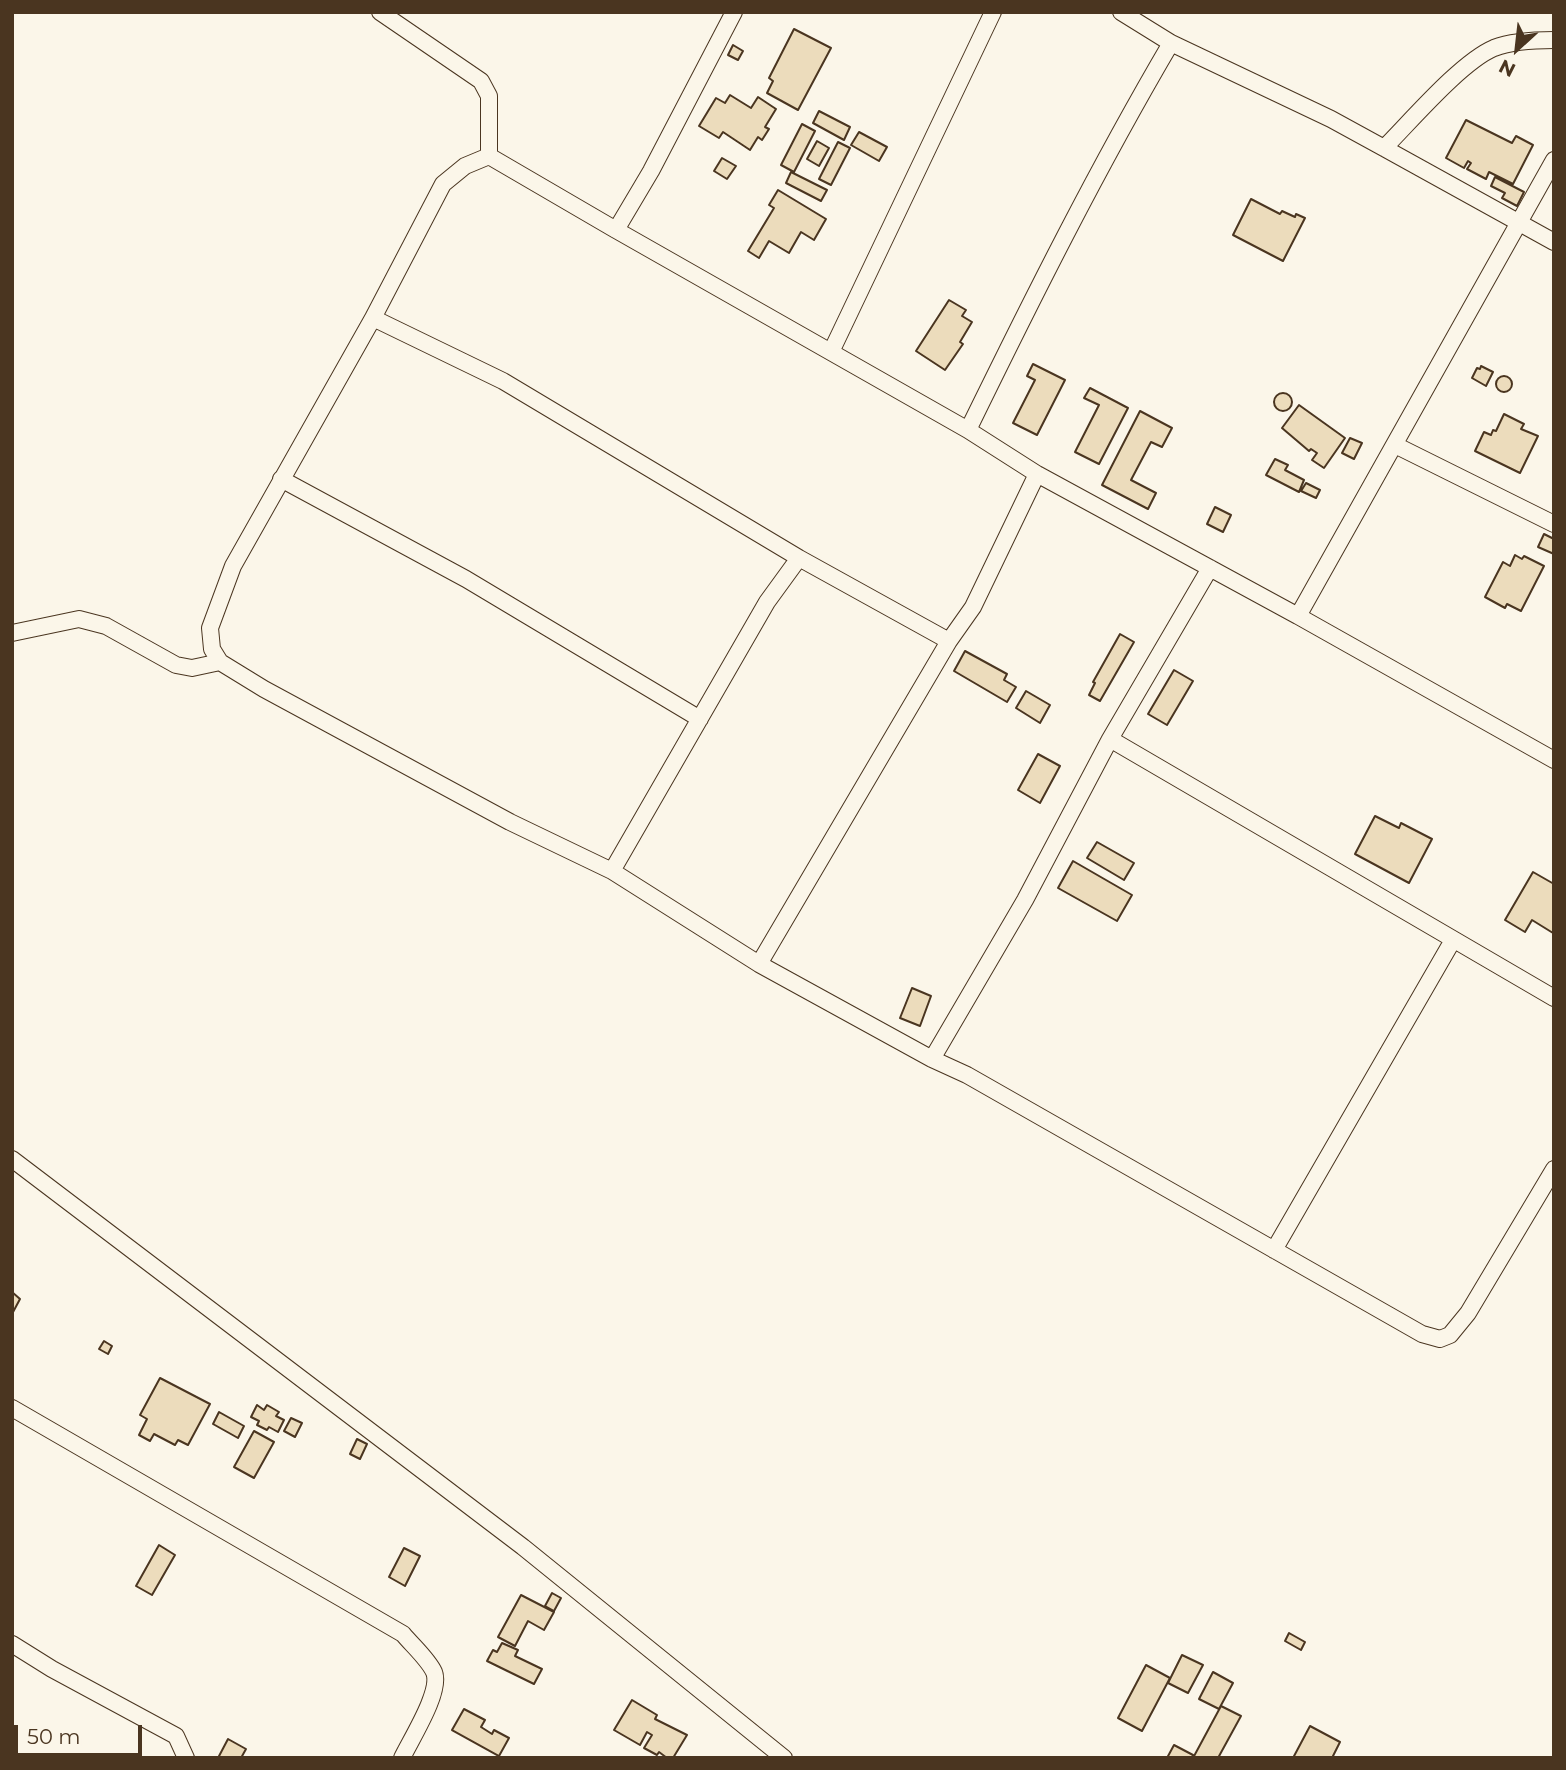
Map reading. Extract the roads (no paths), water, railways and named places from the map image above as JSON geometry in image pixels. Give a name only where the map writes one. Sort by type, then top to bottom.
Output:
[{"type":"street","points":[[380,12],[481,81],[489,96],[489,156]]},
{"type":"street","points":[[616,230],[651,171],[734,12]]},
{"type":"street","points":[[831,352],[993,12]]},
{"type":"street","points":[[1121,12],[1171,43],[1331,119],[1554,242]]},
{"type":"street","points":[[1384,148],[1468,64],[1494,48],[1535,40],[1554,40]]},
{"type":"street","points":[[968,430],[1056,251],[1171,43]]},
{"type":"street","points":[[489,156],[968,430],[1037,474],[1554,760]]},
{"type":"street","points":[[489,156],[465,166],[443,184],[373,318],[233,566],[210,628],[212,649],[220,662],[264,689],[510,822],[612,871],[759,964],[932,1059],[967,1075],[1422,1334],[1440,1339],[1450,1335],[1468,1313],[1554,1169]]},
{"type":"street","points":[[1298,616],[1554,160]]},
{"type":"street","points":[[373,318],[503,381],[800,558],[949,640]]},
{"type":"street","points":[[1395,445],[1554,524]]},
{"type":"street","points":[[759,964],[949,640],[973,607],[1037,474]]},
{"type":"street","points":[[281,479],[466,579],[699,719]]},
{"type":"street","points":[[612,871],[767,602],[800,558]]},
{"type":"street","points":[[932,1059],[1025,900],[1110,739],[1210,568]]},
{"type":"street","points":[[12,633],[79,619],[106,626],[176,665],[192,668],[220,662]]},
{"type":"street","points":[[1110,739],[1554,998]]},
{"type":"street","points":[[1273,1250],[1454,940]]},
{"type":"street","points":[[12,1159],[523,1547],[784,1758]]},
{"type":"street","points":[[12,1408],[403,1634],[434,1671],[436,1683],[429,1704],[402,1758]]},
{"type":"street","points":[[12,1644],[52,1669],[176,1735],[186,1758]]}]
